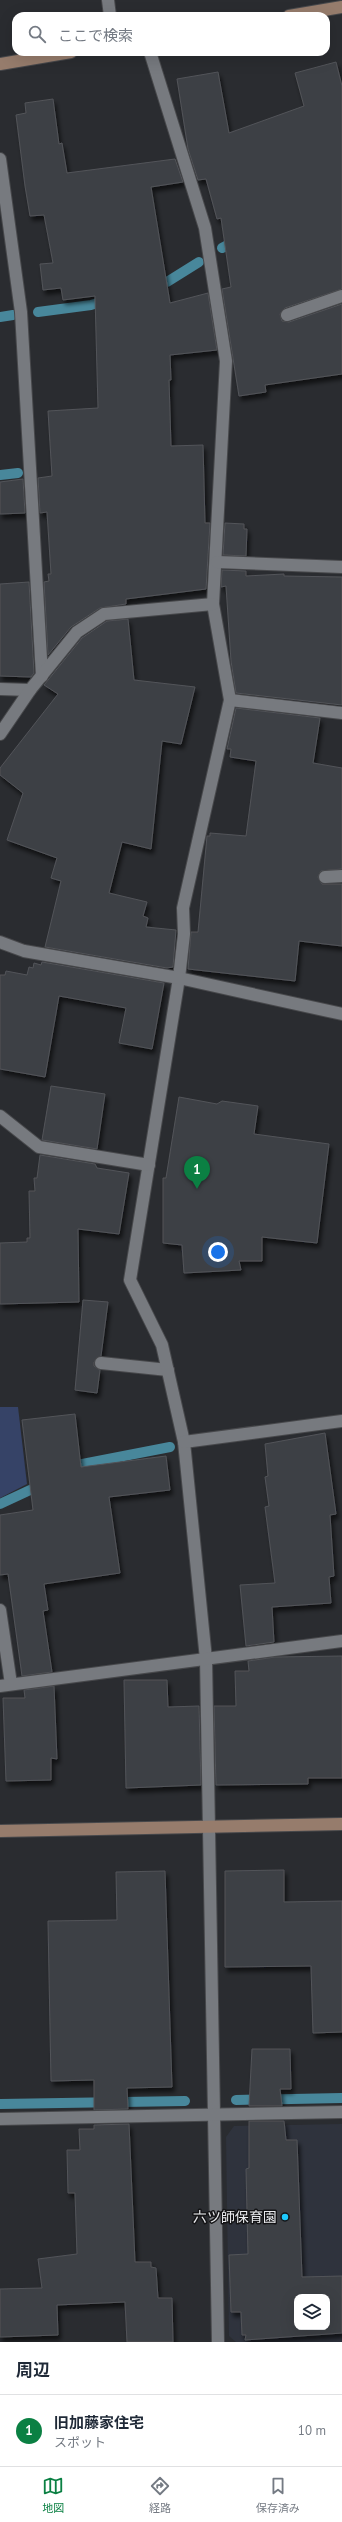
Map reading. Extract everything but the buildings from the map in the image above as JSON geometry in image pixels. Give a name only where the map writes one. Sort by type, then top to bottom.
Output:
[{"type":"street","points":[[108,2],[109,12]]},
{"type":"street","points":[[313,12],[342,7]]},
{"type":"street","points":[[0,64],[47,56]]},
{"type":"street","points":[[151,56],[205,228],[226,361],[217,562],[213,604],[230,700],[183,908],[184,934],[179,978],[130,1280],[162,1345],[184,1442],[206,1659],[218,2342]]},
{"type":"street","points":[[0,159],[21,312],[42,676]]},
{"type":"street","points":[[287,315],[342,296]]},
{"type":"street","points":[[217,562],[342,567]]},
{"type":"street","points":[[0,734],[30,690],[77,632],[104,614],[213,604]]},
{"type":"street","points":[[0,689],[30,690]]},
{"type":"street","points":[[230,700],[342,713]]},
{"type":"street","points":[[325,877],[342,876]]},
{"type":"street","points":[[0,942],[24,951],[179,978],[342,1014]]},
{"type":"street","points":[[0,1116],[39,1147],[149,1165]]},
{"type":"street","points":[[100,1363],[168,1370]]},
{"type":"street","points":[[184,1442],[342,1421]]},
{"type":"street","points":[[0,1610],[5,1685],[342,1641]]},
{"type":"street","points":[[0,1830],[342,1824]]},
{"type":"street","points":[[0,2119],[342,2112]]},
{"type":"shaded area","points":[[0,1407],[18,1407],[27,1484],[0,1498]]},
{"type":"shaded area","name":"六ツ師保育園","points":[[342,2124],[342,2342],[236,2342],[229,2336],[226,2137],[234,2126]]},
{"type":"waterway","points":[[222,248],[237,240]]},
{"type":"waterway","points":[[155,285],[167,282],[199,262]]},
{"type":"waterway","points":[[38,312],[91,305],[107,300]]},
{"type":"waterway","points":[[0,317],[13,315]]},
{"type":"waterway","points":[[0,475],[18,473]]},
{"type":"waterway","points":[[67,1467],[170,1447]]},
{"type":"waterway","points":[[0,1504],[43,1484]]},
{"type":"waterway","points":[[236,2100],[342,2098]]},
{"type":"waterway","points":[[0,2104],[185,2101]]},
{"type":"place","name":"旧加藤家住宅","points":[[197,1189]]},
{"type":"place","name":"六ツ師保育園","points":[[285,2217]]}]
